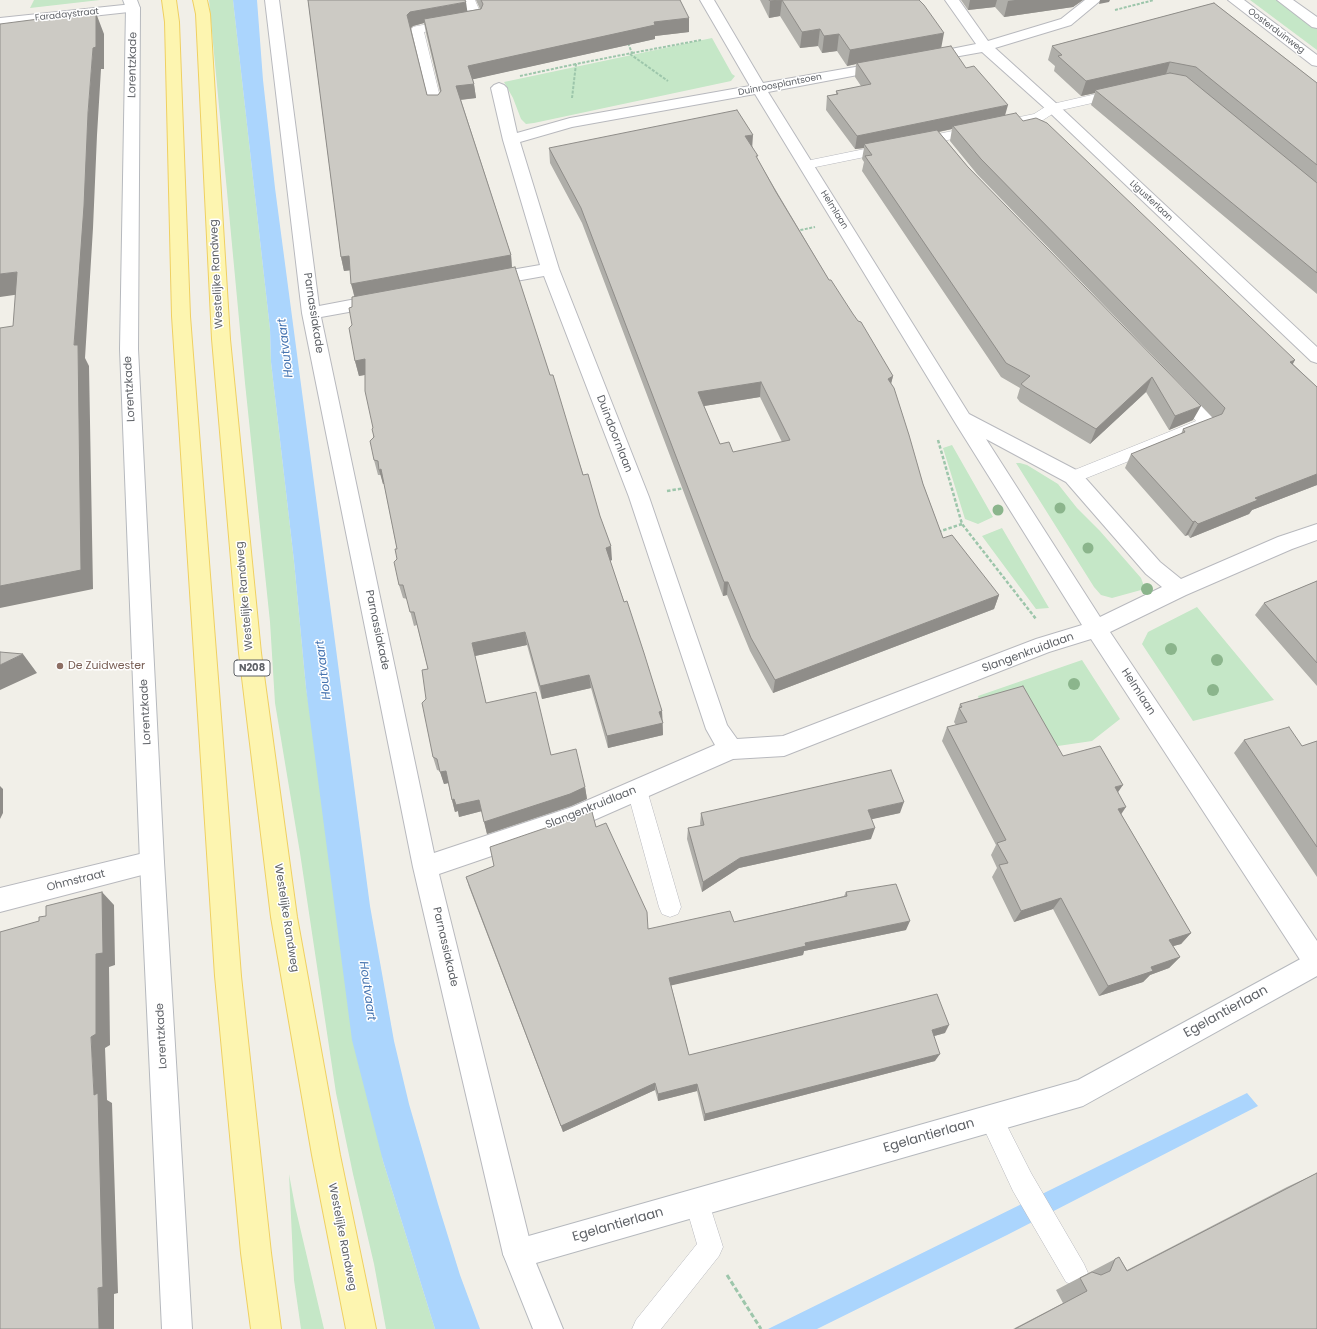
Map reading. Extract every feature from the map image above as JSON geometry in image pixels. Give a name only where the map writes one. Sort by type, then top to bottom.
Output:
[{"type":"main road","points":[[170,0],[172,22],[181,316],[226,952],[256,1253],[266,1329]]},
{"type":"main road","name":"Westelijke Randweg","points":[[200,0],[203,14],[221,339],[250,653],[284,917],[326,1155],[360,1329]]},
{"type":"street","name":"Parnassiakade","points":[[272,0],[311,313],[425,866],[518,1254],[548,1329]]},
{"type":"street","name":"Helmlaan","points":[[707,0],[806,165],[963,419],[1096,628],[1317,962]]},
{"type":"street","name":"Ligusterlaan","points":[[952,0],[985,47],[1053,108],[1317,357]]},
{"type":"street","points":[[914,60],[985,47],[1066,22],[1094,0]]},
{"type":"street","name":"Oosterduinweg","points":[[1235,0],[1317,62]]},
{"type":"street","points":[[1284,0],[1317,24]]},
{"type":"street","name":"Faradaystraat","points":[[0,22],[132,4]]},
{"type":"street","name":"Lorentzkade","points":[[132,4],[128,349],[152,862],[177,1329]]},
{"type":"street","name":"Duinroosplantsoen","points":[[511,140],[570,123],[899,63]]},
{"type":"street","points":[[499,88],[511,140]]},
{"type":"street","name":"Duindoornlaan","points":[[511,140],[550,269],[639,497],[717,729],[731,749]]},
{"type":"street","points":[[473,283],[550,269]]},
{"type":"street","points":[[311,313],[396,297]]},
{"type":"street","points":[[963,419],[1073,477],[1152,568],[1179,589]]},
{"type":"street","name":"Slangenkruidlaan","points":[[425,866],[577,816],[731,749],[784,746],[1054,642],[1096,628],[1179,589],[1285,543],[1317,532]]},
{"type":"street","name":"Ohmstraat","points":[[0,900],[152,862]]},
{"type":"street","name":"Egelantierlaan","points":[[518,1254],[1083,1092],[1317,962]]},
{"type":"lane","points":[[435,105],[417,30],[477,19],[469,0]]},
{"type":"lane","points":[[922,141],[1038,117],[1053,108],[1128,90]]},
{"type":"lane","points":[[938,138],[947,149]]},
{"type":"lane","points":[[806,165],[899,146]]},
{"type":"lane","points":[[1073,477],[1208,423],[1168,382]]},
{"type":"lane","points":[[637,790],[670,907]]},
{"type":"lane","points":[[991,1118],[1022,1182],[1075,1273]]},
{"type":"lane","points":[[645,1329],[710,1247],[697,1203]]},
{"type":"path","points":[[499,88],[500,81],[576,64],[727,34]]},
{"type":"path","points":[[626,40],[632,53]]},
{"type":"path","points":[[629,54],[696,100]]},
{"type":"path","points":[[570,123],[576,64]]},
{"type":"path","points":[[789,233],[841,222]]},
{"type":"path","points":[[938,440],[962,524],[1054,642]]},
{"type":"path","points":[[639,497],[692,486]]},
{"type":"path","points":[[933,534],[962,524]]},
{"type":"path","points":[[710,1247],[761,1329]]},
{"type":"green space","points":[[34,0],[100,0],[30,8]]},
{"type":"green space","points":[[209,0],[233,0],[270,329],[271,362],[294,561],[306,688],[383,1161],[435,1329],[386,1329],[374,1264],[336,1093],[300,853],[275,703],[270,622],[245,383]]},
{"type":"green space","points":[[1250,0],[1279,0],[1317,28],[1317,50]]},
{"type":"green space","points":[[712,38],[732,74],[735,76],[731,81],[526,124],[521,119],[513,98],[504,82]]},
{"type":"green space","points":[[952,445],[993,517],[978,524],[965,519],[943,448]]},
{"type":"green space","points":[[1016,463],[1027,465],[1058,484],[1077,508],[1100,531],[1141,578],[1144,586],[1141,590],[1112,598],[1101,595],[1094,587]]},
{"type":"green space","points":[[1002,528],[1049,608],[1036,609],[982,536]]},
{"type":"green space","points":[[1197,607],[1274,700],[1193,721],[1142,644],[1148,632]]},
{"type":"green space","points":[[1082,660],[1120,719],[1092,741],[1051,747],[980,703],[978,696]]},
{"type":"green space","points":[[289,1174],[324,1329],[301,1329],[294,1280]]},
{"type":"water","name":"Houtvaart","points":[[233,0],[257,0],[263,80],[275,188],[370,906],[394,1041],[409,1104],[438,1204],[460,1275],[480,1329],[435,1329],[383,1161],[352,1040],[306,688],[294,561],[271,362],[270,329]]},
{"type":"water","points":[[1247,1093],[1258,1106],[1007,1235],[817,1329],[768,1329]]},
{"type":"building","points":[[308,0],[465,0],[466,2],[410,12],[407,15],[427,95],[438,95],[441,91],[424,19],[481,9],[483,4],[481,0],[680,0],[689,18],[654,22],[655,25],[468,66],[474,84],[456,86],[511,255],[351,284],[349,256],[341,257]]},
{"type":"building","points":[[782,0],[919,0],[944,33],[850,50],[839,34],[824,36],[820,29],[802,32]]},
{"type":"building","points":[[1214,3],[1317,83],[1317,165],[1196,67],[1170,62],[1086,81],[1058,56],[1062,55],[1052,46]]},
{"type":"building","points":[[96,13],[96,47],[93,48],[88,113],[84,206],[74,345],[78,345],[81,570],[0,586],[0,328],[13,326],[17,272],[0,274],[0,24]]},
{"type":"building","points":[[951,46],[966,68],[974,66],[1008,105],[857,136],[827,96],[838,94],[836,91],[871,84],[857,63]]},
{"type":"building","points":[[1170,73],[1186,76],[1317,183],[1317,273],[1095,90]]},
{"type":"building","points":[[737,110],[753,135],[745,136],[758,156],[756,156],[776,192],[829,280],[831,280],[858,321],[861,322],[893,376],[888,379],[894,388],[923,484],[943,538],[952,535],[999,595],[775,680],[751,638],[728,582],[724,582],[581,208],[549,148]],"holes":[[[761,382],[790,440],[733,452],[729,442],[720,444],[698,392]]]},
{"type":"building","points":[[1016,113],[1023,121],[1036,118],[1047,123],[1295,360],[1290,362],[1317,387],[1317,474],[1255,498],[1258,500],[1198,524],[1195,521],[1193,522],[1131,454],[1185,432],[1183,429],[1222,414],[1225,408],[981,159],[953,126]]},
{"type":"building","points":[[937,130],[968,167],[1201,406],[1175,416],[1152,377],[1096,429],[1021,384],[1030,376],[1006,363],[865,156],[872,155],[864,144]]},
{"type":"building","points":[[515,267],[550,375],[553,375],[583,475],[588,474],[600,516],[611,546],[606,548],[624,602],[627,601],[644,653],[662,711],[659,712],[663,723],[607,736],[589,675],[540,686],[525,632],[472,643],[486,703],[536,692],[551,755],[576,749],[585,787],[570,794],[484,822],[479,800],[456,805],[454,799],[452,800],[446,771],[440,772],[437,759],[433,757],[422,703],[426,699],[422,670],[428,669],[414,612],[410,612],[403,585],[399,585],[394,562],[397,559],[395,549],[397,549],[381,469],[379,470],[378,461],[374,460],[370,441],[374,437],[365,391],[365,359],[355,361],[349,328],[352,325],[349,308],[352,307],[352,297]]},
{"type":"building","points":[[1317,581],[1317,663],[1264,603]]},
{"type":"building","points":[[0,652],[23,654],[0,665]]},
{"type":"building","points":[[1023,686],[1063,756],[1100,746],[1123,785],[1115,787],[1126,807],[1118,809],[1191,933],[1169,940],[1180,957],[1151,967],[1153,971],[1108,986],[1061,898],[1021,911],[999,865],[1008,863],[997,843],[1006,840],[947,727],[967,722],[959,708],[962,707],[960,704]]},
{"type":"building","points":[[1289,727],[1302,746],[1317,741],[1317,847],[1244,740]]},
{"type":"building","points":[[891,770],[904,802],[868,810],[875,828],[740,858],[703,882],[688,828],[704,825],[701,813]]},
{"type":"building","points":[[592,812],[596,827],[606,823],[647,912],[648,929],[730,911],[734,922],[847,896],[846,892],[896,884],[910,921],[805,943],[806,946],[669,978],[689,1055],[937,994],[949,1025],[932,1030],[940,1054],[705,1114],[697,1084],[658,1094],[655,1083],[561,1126],[466,877],[494,866],[490,847]]},
{"type":"building","points":[[102,892],[103,953],[96,954],[96,1034],[91,1037],[94,1095],[98,1093],[103,1287],[98,1288],[99,1329],[0,1329],[0,932],[39,921],[39,917],[46,916],[46,906]]},
{"type":"building","points":[[1317,1173],[1317,1329],[1015,1329],[1087,1291],[1080,1278],[1092,1272],[1101,1275],[1110,1271],[1115,1259],[1119,1257],[1127,1271]]},
{"type":"place","name":"De Zuidwester","points":[[60,666]]}]
